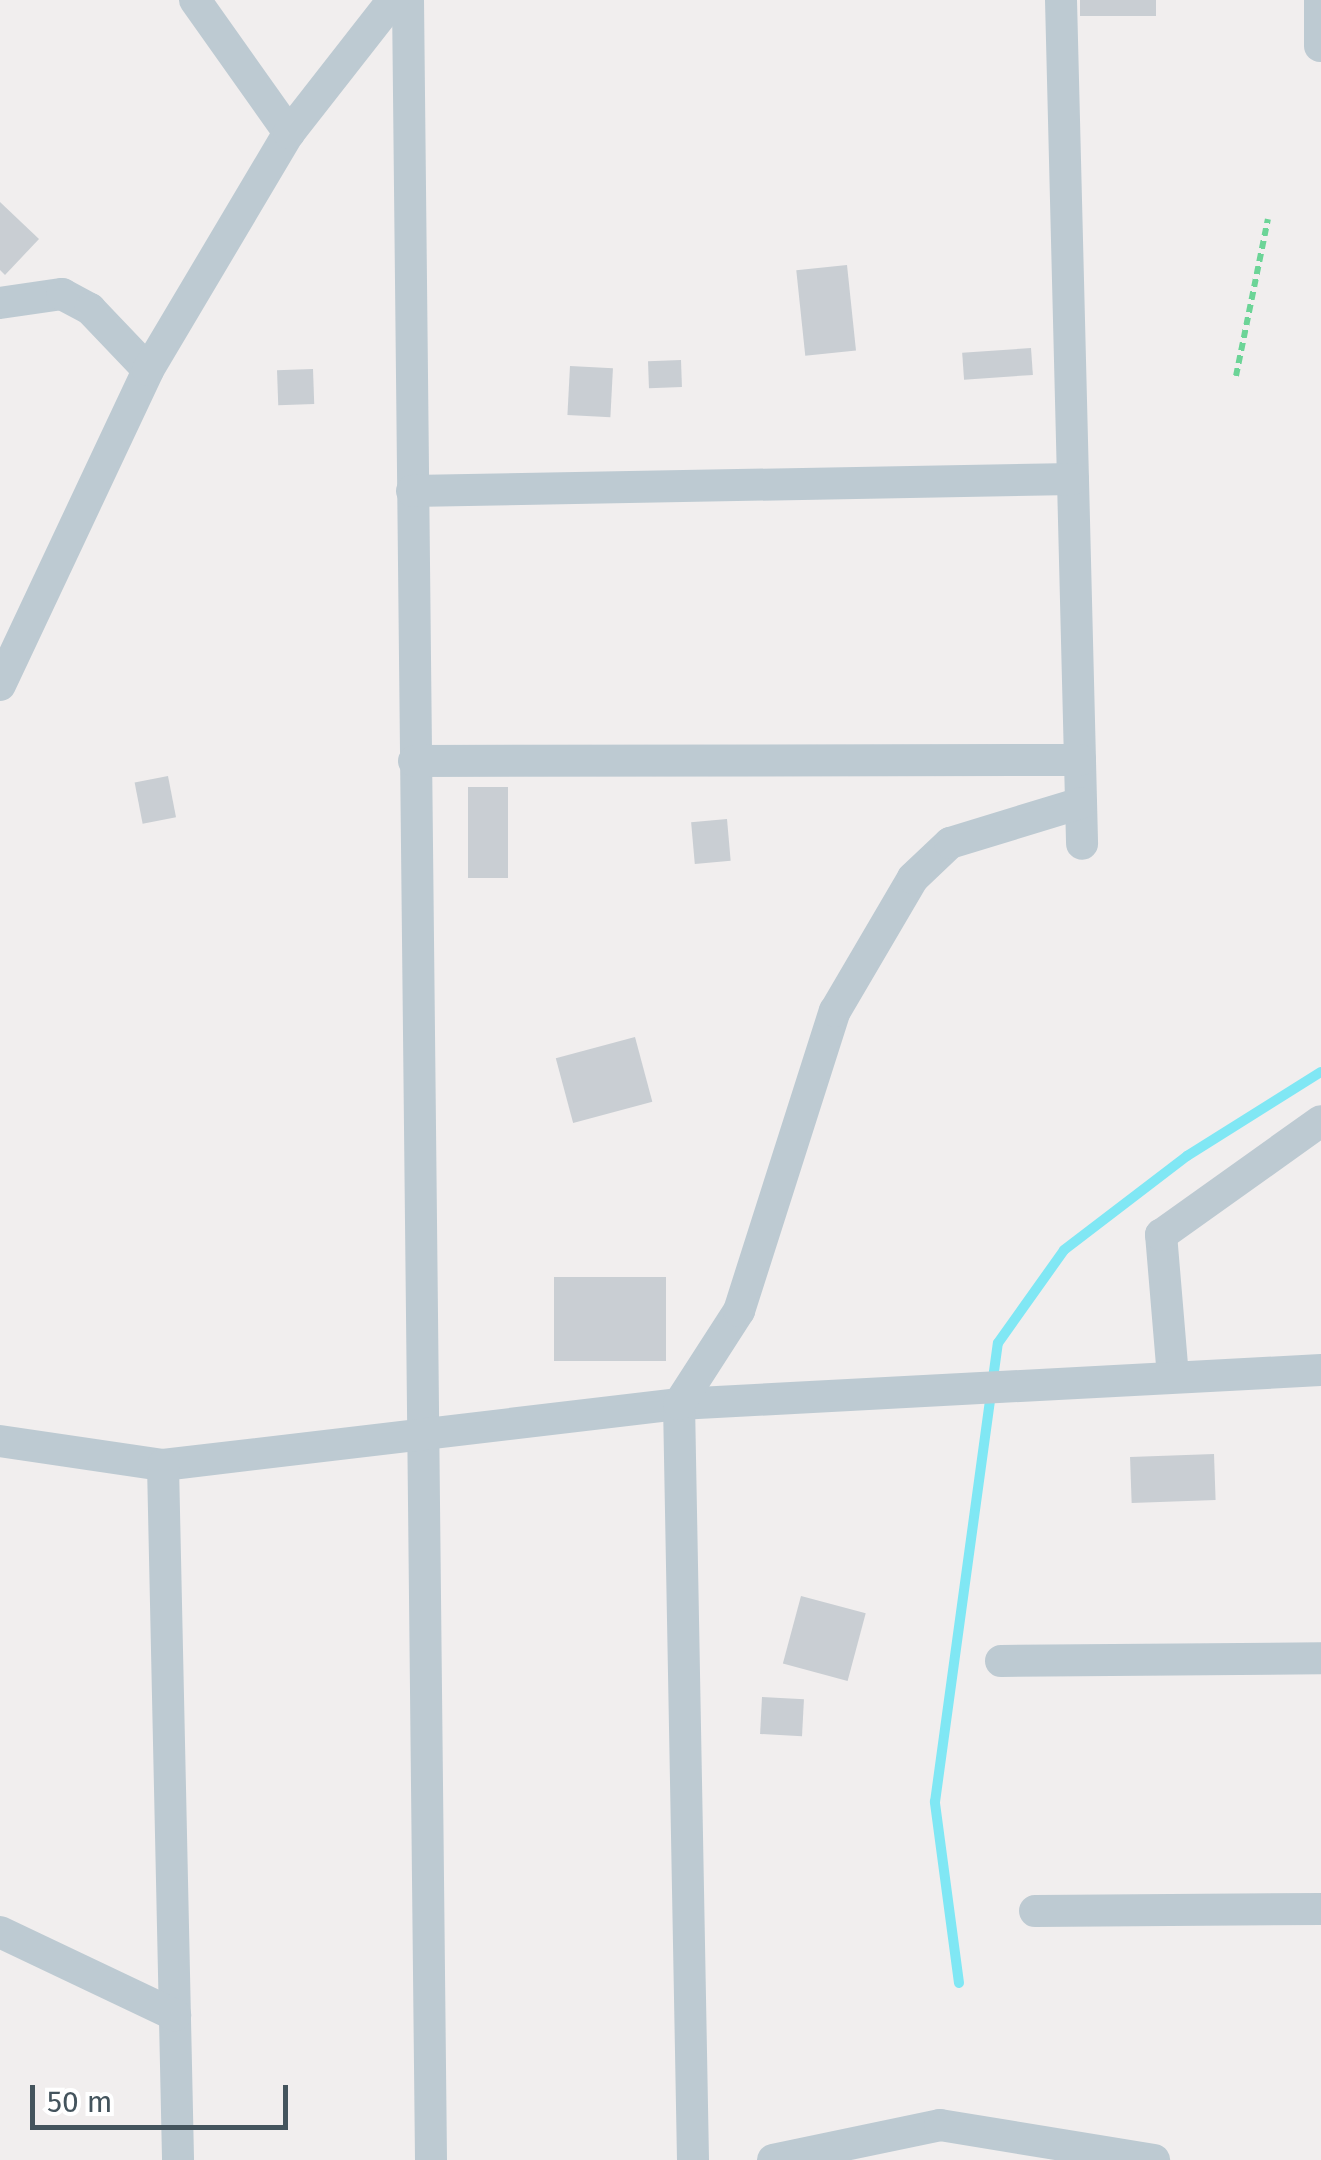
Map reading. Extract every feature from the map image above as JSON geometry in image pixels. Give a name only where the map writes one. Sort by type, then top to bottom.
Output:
[{"type":"street","points":[[195,0],[290,132]]},
{"type":"street","points":[[0,685],[148,370],[290,132],[393,0]]},
{"type":"street","points":[[408,0],[419,1434],[432,2160]]},
{"type":"street","points":[[1062,0],[1082,844]]},
{"type":"street","points":[[1320,0],[1320,46]]},
{"type":"street","points":[[0,303],[62,294],[90,309],[148,370]]},
{"type":"street","points":[[412,491],[1073,479]]},
{"type":"street","points":[[414,762],[1080,760]]},
{"type":"street","points":[[693,2160],[679,1404],[739,1311],[834,1011],[913,878],[950,842],[1081,804]]},
{"type":"street","points":[[1173,1377],[1161,1235],[1321,1121]]},
{"type":"street","points":[[0,1441],[163,1465],[679,1404],[1321,1370]]},
{"type":"street","points":[[163,1465],[178,2160]]},
{"type":"street","points":[[1001,1662],[1321,1658]]},
{"type":"street","points":[[1035,1911],[1321,1909]]},
{"type":"street","points":[[0,1932],[174,2015]]},
{"type":"street","points":[[773,2160],[940,2125],[1154,2160]]},
{"type":"path","points":[[1236,376],[1268,219]]},
{"type":"building","points":[[1080,0],[1156,0],[1156,16],[1080,16]]},
{"type":"building","points":[[0,202],[39,239],[5,275],[0,270]]},
{"type":"building","points":[[847,265],[856,351],[805,356],[796,270]]},
{"type":"building","points":[[1031,348],[1033,375],[964,380],[962,353]]},
{"type":"building","points":[[681,360],[682,387],[649,388],[648,361]]},
{"type":"building","points":[[570,366],[613,368],[610,417],[567,415]]},
{"type":"building","points":[[313,369],[314,404],[278,405],[277,370]]},
{"type":"building","points":[[168,776],[176,817],[143,824],[135,782]]},
{"type":"building","points":[[468,787],[508,787],[508,878],[468,878]]},
{"type":"building","points":[[727,819],[731,861],[695,864],[691,822]]},
{"type":"building","points":[[635,1037],[652,1102],[573,1123],[556,1058]]},
{"type":"building","points":[[554,1277],[666,1277],[666,1361],[554,1361]]},
{"type":"building","points":[[1214,1454],[1216,1500],[1132,1503],[1130,1457]]},
{"type":"building","points":[[801,1596],[866,1613],[848,1681],[783,1664]]},
{"type":"building","points":[[762,1697],[804,1699],[802,1736],[760,1734]]},
{"type":"waterway","points":[[959,1983],[935,1802],[998,1343],[1064,1250],[1187,1156],[1321,1072]]}]
